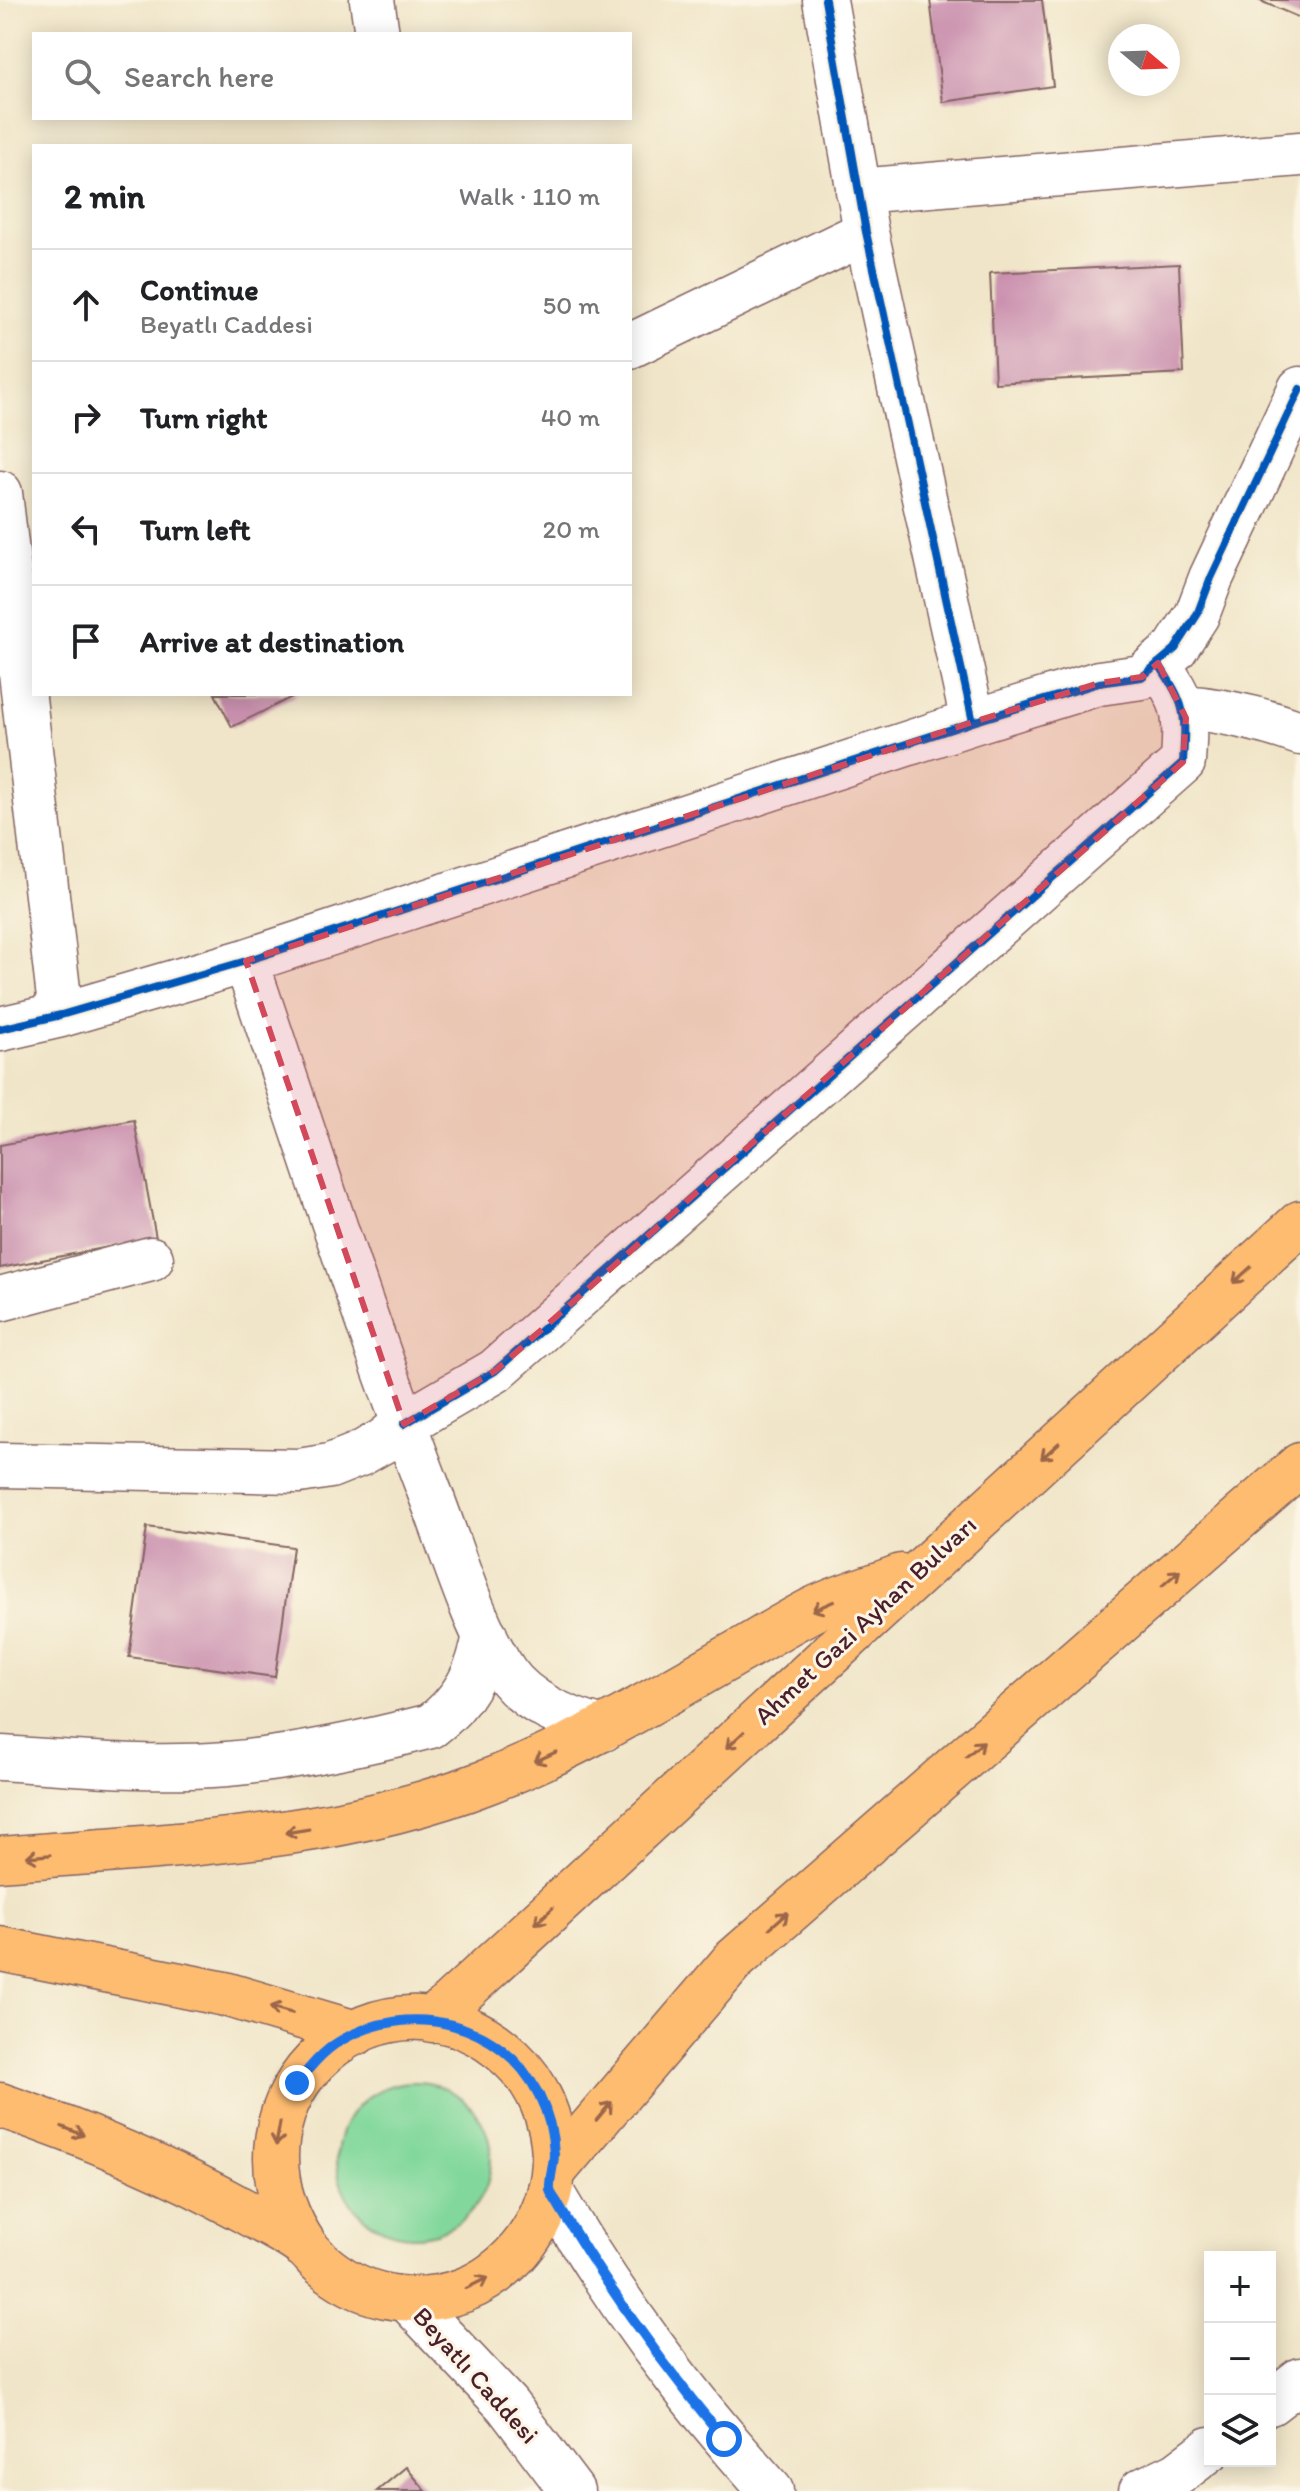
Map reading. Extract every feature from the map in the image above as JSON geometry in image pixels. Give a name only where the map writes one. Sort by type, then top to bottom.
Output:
[{"type":"main road","name":"Ahmet Gazi Ayhan Bulvarı","points":[[432,2020],[1300,1223]]},
{"type":"main road","points":[[552,2180],[734,1960],[1300,1465]]},
{"type":"main road","points":[[0,1859],[297,1832],[364,1820],[430,1802],[489,1781],[603,1729],[817,1608],[922,1568]]},
{"type":"main road","points":[[0,1949],[225,1994],[356,2033]]},
{"type":"main road","points":[[0,2105],[49,2121],[161,2169],[246,2212],[306,2247],[334,2274],[351,2284],[388,2297],[427,2299],[464,2290],[499,2271],[513,2258],[536,2226],[552,2180],[551,2132],[546,2113],[529,2079],[502,2050],[486,2039],[460,2027],[432,2020],[393,2021],[356,2033],[331,2047],[297,2083],[281,2118],[275,2157],[280,2196],[286,2214],[306,2247]]},
{"type":"street","points":[[372,0],[377,32]]},
{"type":"street","points":[[825,0],[862,212],[973,722]]},
{"type":"street","points":[[632,345],[862,212],[1300,154]]},
{"type":"street","points":[[0,1029],[61,1015],[246,961],[973,722],[1099,683],[1142,677],[1175,649],[1197,615],[1211,578],[1300,389]]},
{"type":"street","points":[[0,493],[61,1015]]},
{"type":"street","points":[[0,1465],[299,1471],[330,1466],[383,1441],[404,1424],[495,1371],[1183,762],[1186,718],[1179,695],[1158,663]]},
{"type":"street","points":[[1183,707],[1262,719],[1300,733]]},
{"type":"street","points":[[246,961],[404,1424],[485,1635],[506,1673],[525,1693],[574,1721],[603,1729]]},
{"type":"street","points":[[0,1299],[151,1259]]},
{"type":"street","points":[[0,1758],[135,1767],[227,1764],[300,1755],[431,1726],[447,1714],[471,1683],[485,1635]]},
{"type":"street","points":[[552,2180],[586,2252],[667,2369],[771,2491]]},
{"type":"street","name":"Beyatlı Caddesi","points":[[407,2299],[507,2405],[572,2491]]},
{"type":"street","points":[[1276,2398],[1300,2380]]},
{"type":"street","points":[[1141,2491],[1177,2474],[1204,2454]]},
{"type":"highlighted area","points":[[1158,663],[1186,718],[1183,762],[495,1371],[404,1424],[246,961],[973,722],[1099,683],[1142,677]]},
{"type":"green space","points":[[414,2082],[444,2087],[469,2104],[486,2129],[491,2159],[486,2189],[469,2214],[444,2231],[414,2236],[384,2231],[359,2214],[342,2189],[337,2159],[342,2129],[359,2104],[384,2087]]},
{"type":"building","points":[[930,0],[1042,0],[1053,86],[943,102]]},
{"type":"building","points":[[1258,0],[1300,0],[1300,18]]},
{"type":"building","points":[[1179,264],[1184,373],[995,383],[990,273]]},
{"type":"building","points":[[216,696],[294,696],[232,727]]},
{"type":"building","points":[[134,1120],[156,1238],[0,1268],[0,1145]]},
{"type":"building","points":[[147,1527],[293,1547],[275,1677],[129,1657]]},
{"type":"building","points":[[406,2467],[426,2491],[377,2491]]},
{"type":"cycle path","points":[[825,0],[866,232],[973,722]]},
{"type":"cycle path","points":[[0,1029],[61,1015],[246,961],[973,722],[1099,683],[1142,677],[1175,649],[1197,615],[1211,578],[1300,389]]},
{"type":"cycle path","points":[[404,1424],[495,1371],[1183,762],[1182,710],[1174,689],[1158,663]]},
{"type":"route","points":[[297,2083],[323,2053],[339,2042],[373,2025],[393,2021],[432,2020],[451,2024],[469,2030],[502,2050],[529,2079],[546,2113],[554,2151],[550,2190],[625,2311],[724,2439]]}]
